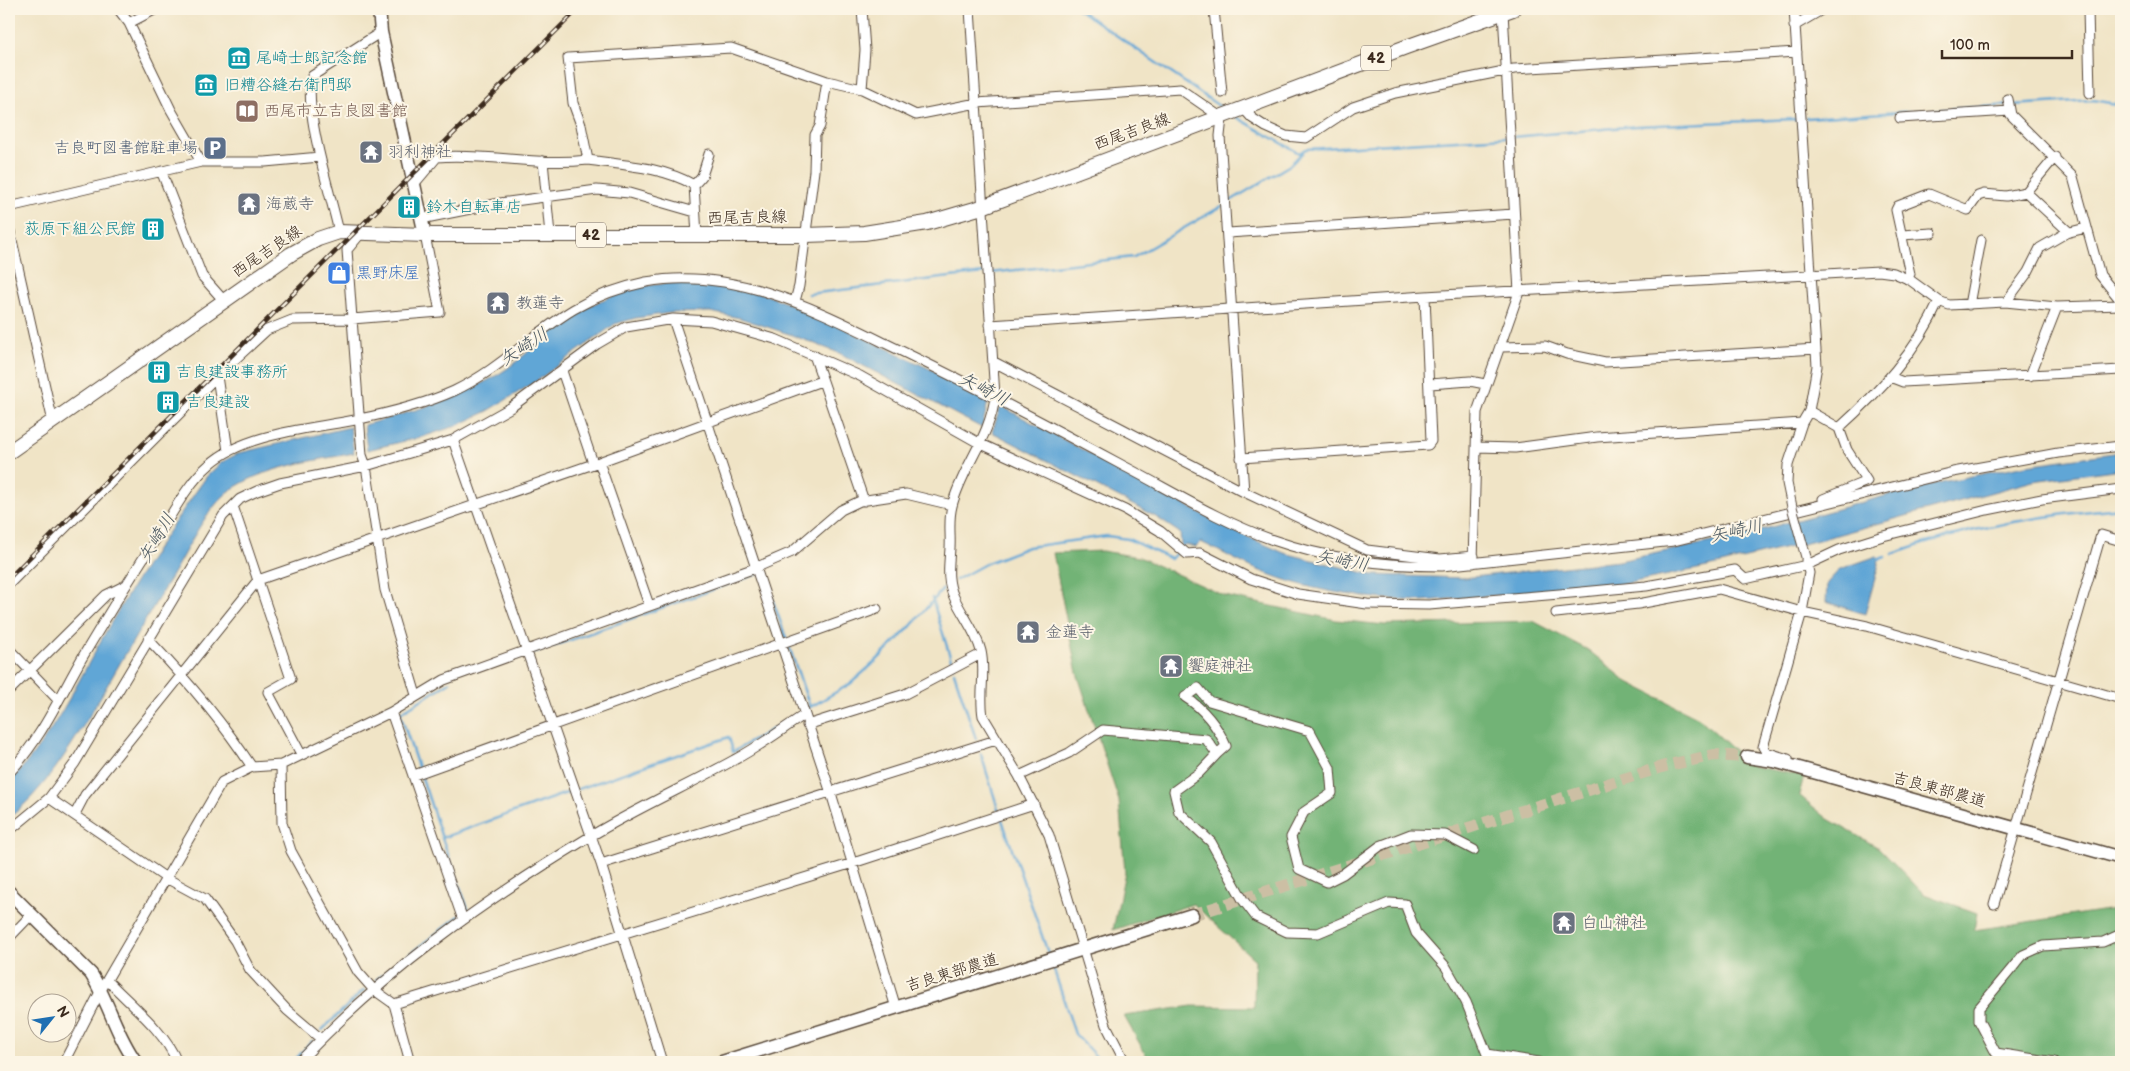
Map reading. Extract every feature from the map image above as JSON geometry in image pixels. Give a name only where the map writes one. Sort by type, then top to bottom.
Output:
[{"type":"main road","name":"西尾吉良線","points":[[9,452],[291,254],[318,239],[339,232],[424,235],[806,235],[864,233],[927,223],[982,207],[1507,10]]},
{"type":"street","points":[[118,9],[129,23],[171,110],[202,162]]},
{"type":"street","points":[[129,23],[156,9]]},
{"type":"street","points":[[9,584],[260,335],[292,320],[352,319],[440,312],[415,183],[381,32],[379,9]]},
{"type":"street","points":[[862,9],[864,50],[862,89]]},
{"type":"street","points":[[970,9],[990,326],[994,362],[994,401],[980,443],[952,505],[948,528],[950,546],[948,580],[982,654],[981,704],[983,716],[1019,776],[1050,835],[1106,1025],[1125,1062]]},
{"type":"street","points":[[1214,9],[1222,93]]},
{"type":"street","points":[[1794,9],[1816,349],[1816,381],[1810,411],[1802,422],[1788,465],[1787,483],[1809,574],[1802,612],[1763,747],[1766,752],[1795,762],[1800,769]]},
{"type":"street","points":[[1794,26],[1823,9]]},
{"type":"street","points":[[2088,9],[2090,92]]},
{"type":"street","points":[[1474,560],[1477,412],[1519,292],[1505,72],[1507,10]]},
{"type":"street","points":[[339,232],[320,156],[309,88],[312,76],[381,32]]},
{"type":"street","points":[[588,160],[582,125],[574,103],[568,58],[731,48],[826,81],[862,89],[916,115],[977,103],[1180,89],[1222,118],[1220,136],[1244,492]]},
{"type":"street","points":[[1243,110],[1266,127],[1286,136],[1306,138],[1353,107],[1395,93],[1514,70],[1797,52]]},
{"type":"street","points":[[795,302],[799,286],[814,171],[816,134],[820,126],[826,81]]},
{"type":"street","points":[[2008,99],[2010,110],[2073,177],[2100,275],[2121,300]]},
{"type":"street","points":[[1900,118],[2010,110]]},
{"type":"street","points":[[697,236],[694,185],[702,176],[709,154]]},
{"type":"street","points":[[415,183],[438,157],[467,155],[543,160],[588,160],[644,168],[686,180],[694,185]]},
{"type":"street","points":[[9,207],[162,173],[202,162],[265,162],[320,156]]},
{"type":"street","points":[[1907,279],[1910,274],[1896,210],[1898,206],[1930,194],[1968,210],[1978,196],[1984,194],[2006,196],[2026,192],[2055,157]]},
{"type":"street","points":[[543,160],[550,235]]},
{"type":"street","points":[[162,173],[202,276],[225,302]]},
{"type":"street","points":[[422,219],[546,196],[597,190],[629,193],[695,212]]},
{"type":"street","points":[[2026,192],[2068,232]]},
{"type":"street","points":[[1228,233],[1514,214]]},
{"type":"street","points":[[9,226],[53,422]]},
{"type":"street","points":[[2006,302],[2028,272],[2040,248],[2068,232],[2086,228]]},
{"type":"street","points":[[362,232],[347,250],[362,455],[366,466],[385,590],[416,695]]},
{"type":"street","points":[[1902,235],[1932,232]]},
{"type":"street","points":[[1969,304],[1981,240]]},
{"type":"street","points":[[990,326],[1426,296],[1878,271],[1894,273],[1907,279],[1939,301],[1949,305],[2006,302],[2057,307],[2121,305]]},
{"type":"street","points":[[9,773],[38,737],[126,585],[183,496],[206,467],[228,451],[262,438],[359,423],[455,390],[495,368],[575,308],[625,287],[676,279],[702,279],[746,286],[795,302],[994,401],[1220,518],[1273,540],[1350,559],[1414,566],[1674,541],[1716,532],[1820,503],[1953,472],[2058,453],[2121,446]]},
{"type":"street","points":[[1241,458],[1428,445],[1431,440],[1426,296]]},
{"type":"street","points":[[1839,428],[1867,403],[1890,377],[1927,328],[1939,301]]},
{"type":"street","points":[[2030,376],[2057,307]]},
{"type":"street","points":[[673,319],[709,422],[831,793],[896,1008]]},
{"type":"street","points":[[9,831],[49,798],[75,763],[223,516],[247,495],[280,484],[366,466],[453,440],[510,408],[597,344],[626,327],[673,319],[712,320],[775,339],[814,355],[860,376],[980,443],[1125,510],[1160,531],[1187,554],[1200,553],[1251,579],[1298,594],[1335,601],[1429,605],[1646,586],[1735,570],[1745,579],[1857,544],[1988,510],[2042,499],[2121,489]]},
{"type":"street","points":[[1501,347],[1546,346],[1567,354],[1605,362],[1816,349]]},
{"type":"street","points":[[814,355],[864,501]]},
{"type":"street","points":[[994,362],[1244,492],[1367,550],[1440,559],[1474,560]]},
{"type":"street","points":[[1890,377],[1903,382],[2121,370]]},
{"type":"street","points":[[562,371],[648,605]]},
{"type":"street","points":[[217,376],[228,451]]},
{"type":"street","points":[[74,814],[85,795],[258,580],[477,505],[822,381]]},
{"type":"street","points":[[1430,384],[1470,381],[1486,384]]},
{"type":"street","points":[[1810,411],[1839,428],[1847,450],[1867,481],[1824,498],[1820,503]]},
{"type":"street","points":[[1477,447],[1515,448],[1597,437],[1802,422]]},
{"type":"street","points":[[453,440],[551,724],[592,836],[662,1062]]},
{"type":"street","points":[[64,1062],[104,985],[222,782],[252,767],[281,765],[391,712],[416,695],[444,680],[648,605],[756,568],[792,552],[841,510],[864,501],[906,494],[952,505]]},
{"type":"street","points":[[233,506],[291,679],[268,692],[301,754]]},
{"type":"street","points":[[1994,904],[2014,828],[2100,535],[2121,541]]},
{"type":"street","points":[[9,691],[106,594],[126,585]]},
{"type":"street","points":[[1556,613],[1638,604],[1719,589],[1802,612],[1867,626],[2121,698]]},
{"type":"street","points":[[414,775],[551,724],[877,609]]},
{"type":"street","points":[[148,639],[182,676],[235,741],[252,767]]},
{"type":"street","points":[[9,649],[29,672],[58,700]]},
{"type":"street","points":[[300,1062],[373,989],[463,920],[592,836],[806,720],[905,694],[982,654]]},
{"type":"street","points":[[1474,850],[1445,835],[1411,834],[1380,846],[1343,874],[1328,882],[1299,869],[1290,837],[1304,812],[1332,793],[1330,768],[1310,731],[1209,701],[1198,688],[1185,697],[1196,704],[1221,734],[1226,746],[1199,773],[1174,791],[1180,812],[1211,842],[1243,900],[1256,917],[1286,932],[1318,933],[1389,903],[1405,904],[1416,933],[1446,967],[1466,1002],[1487,1054],[1539,1062]]},
{"type":"street","points":[[391,712],[463,920]]},
{"type":"street","points":[[1019,776],[1069,753],[1103,730],[1206,740],[1217,754]]},
{"type":"street","points":[[601,864],[996,740]]},
{"type":"street","name":"吉良東部農道","points":[[1747,757],[1774,761],[2121,858]]},
{"type":"street","points":[[281,765],[282,823],[291,851],[358,972],[373,989],[394,1004],[410,1062]]},
{"type":"street","points":[[49,798],[166,878],[206,899],[235,941],[250,970],[287,1010],[321,1039]]},
{"type":"street","points":[[394,1004],[853,863],[1034,804]]},
{"type":"street","points":[[9,892],[104,985],[160,1034],[172,1048],[177,1062]]},
{"type":"street","points":[[9,938],[31,914]]},
{"type":"street","name":"吉良東部農道","points":[[722,1062],[1083,951],[1192,915]]},
{"type":"street","points":[[2054,1062],[1996,1053],[1979,1021],[1979,1008],[2023,955],[2043,946],[2103,942],[2121,934]]},
{"type":"street","points":[[104,985],[117,1031],[136,1062]]},
{"type":"green space","points":[[1102,551],[1139,557],[1225,596],[1336,620],[1385,625],[1533,621],[1588,650],[1628,682],[1699,718],[1752,766],[1804,776],[1799,795],[1828,819],[1879,848],[1924,894],[1977,913],[1974,930],[2121,908],[2121,1062],[1150,1062],[1124,1016],[1192,1006],[1254,1007],[1255,960],[1193,904],[1113,930],[1125,872],[1119,801],[1077,673],[1053,553]]},
{"type":"water","points":[[681,282],[724,284],[753,290],[812,313],[989,397],[982,428],[839,353],[789,334],[740,318],[710,312],[670,313],[636,318],[615,324],[535,382],[488,411],[456,426],[422,437],[367,450],[364,425],[450,398],[483,383],[516,362],[563,321],[598,302],[641,287]]},
{"type":"water","points":[[1001,406],[1230,529],[1284,553],[1373,575],[1463,578],[1619,561],[1735,537],[1918,487],[2026,465],[2121,452],[2121,469],[2033,481],[1811,542],[1717,565],[1605,588],[1421,601],[1401,600],[1341,593],[1301,585],[1255,569],[1201,542],[1196,547],[1181,544],[1180,533],[1156,517],[992,432]]},
{"type":"water","points":[[350,427],[354,453],[279,468],[250,479],[227,493],[209,512],[73,743],[37,791],[9,818],[9,782],[26,764],[54,724],[126,598],[207,476],[222,462],[239,453]]},
{"type":"water","points":[[1877,556],[1879,564],[1865,614],[1826,602],[1827,583],[1840,569]]},
{"type":"waterway","points":[[1078,9],[1225,110]]},
{"type":"waterway","points":[[1806,118],[2093,100],[2121,105]]},
{"type":"waterway","points":[[1236,117],[1299,153],[1306,149],[1507,137]]},
{"type":"waterway","points":[[1513,137],[1637,126],[1796,119]]},
{"type":"waterway","points":[[1227,203],[1290,165],[1303,152]]},
{"type":"waterway","points":[[990,273],[1134,257],[1222,206]]},
{"type":"waterway","points":[[808,294],[984,273]]},
{"type":"waterway","points":[[1893,554],[1977,529],[2063,514],[2121,508]]},
{"type":"waterway","points":[[956,580],[987,563],[1028,547],[1107,536],[1128,539],[1171,559],[1185,542]]},
{"type":"waterway","points":[[1877,560],[1885,557]]},
{"type":"waterway","points":[[531,654],[763,572],[810,707]]},
{"type":"waterway","points":[[807,709],[850,684],[875,662],[911,626],[943,589]]},
{"type":"waterway","points":[[932,598],[953,666]]},
{"type":"waterway","points":[[503,663],[526,655]]},
{"type":"waterway","points":[[954,672],[976,739]]},
{"type":"waterway","points":[[419,770],[400,713],[450,682]]},
{"type":"waterway","points":[[578,789],[729,737],[733,752],[795,716]]},
{"type":"waterway","points":[[981,754],[999,812]]},
{"type":"waterway","points":[[421,775],[442,838]]},
{"type":"waterway","points":[[464,912],[468,909],[442,838],[572,791]]},
{"type":"waterway","points":[[1001,817],[1049,956]]},
{"type":"waterway","points":[[376,980],[459,916]]},
{"type":"waterway","points":[[1052,964],[1075,1034],[1101,1062]]},
{"type":"waterway","points":[[322,1030],[364,990]]},
{"type":"waterway","points":[[293,1062],[312,1041]]},
{"type":"tunnel","points":[[1192,915],[1665,766],[1714,755],[1747,757]]},
{"type":"railway","points":[[9,578],[578,9]]},
{"type":"place","name":"尾崎士郎記念館","points":[[239,58]]},
{"type":"place","name":"旧糟谷縫右衛門邸","points":[[206,85]]},
{"type":"place","name":"西尾市立吉良図書館","points":[[247,111]]},
{"type":"place","name":"吉良町図書館駐車場","points":[[215,148]]},
{"type":"place","name":"羽利神社","points":[[371,152]]},
{"type":"place","name":"海蔵寺","points":[[249,204]]},
{"type":"place","name":"鈴木自転車店","points":[[409,207]]},
{"type":"place","name":"荻原下組公民館","points":[[153,229]]},
{"type":"place","name":"黒野床屋","points":[[339,273]]},
{"type":"place","name":"教蓮寺","points":[[498,303]]},
{"type":"place","name":"吉良建設事務所","points":[[159,372]]},
{"type":"place","name":"吉良建設","points":[[168,402]]},
{"type":"place","name":"金蓮寺","points":[[1028,632]]},
{"type":"place","name":"饗庭神社","points":[[1171,666]]},
{"type":"place","name":"白山神社","points":[[1564,923]]},
{"type":"water label","name":"矢崎川","points":[[524,347]]},
{"type":"water label","name":"矢崎川","points":[[984,389]]},
{"type":"water label","name":"矢崎川","points":[[1736,531]]},
{"type":"water label","name":"矢崎川","points":[[157,538]]},
{"type":"water label","name":"矢崎川","points":[[1342,561]]}]
